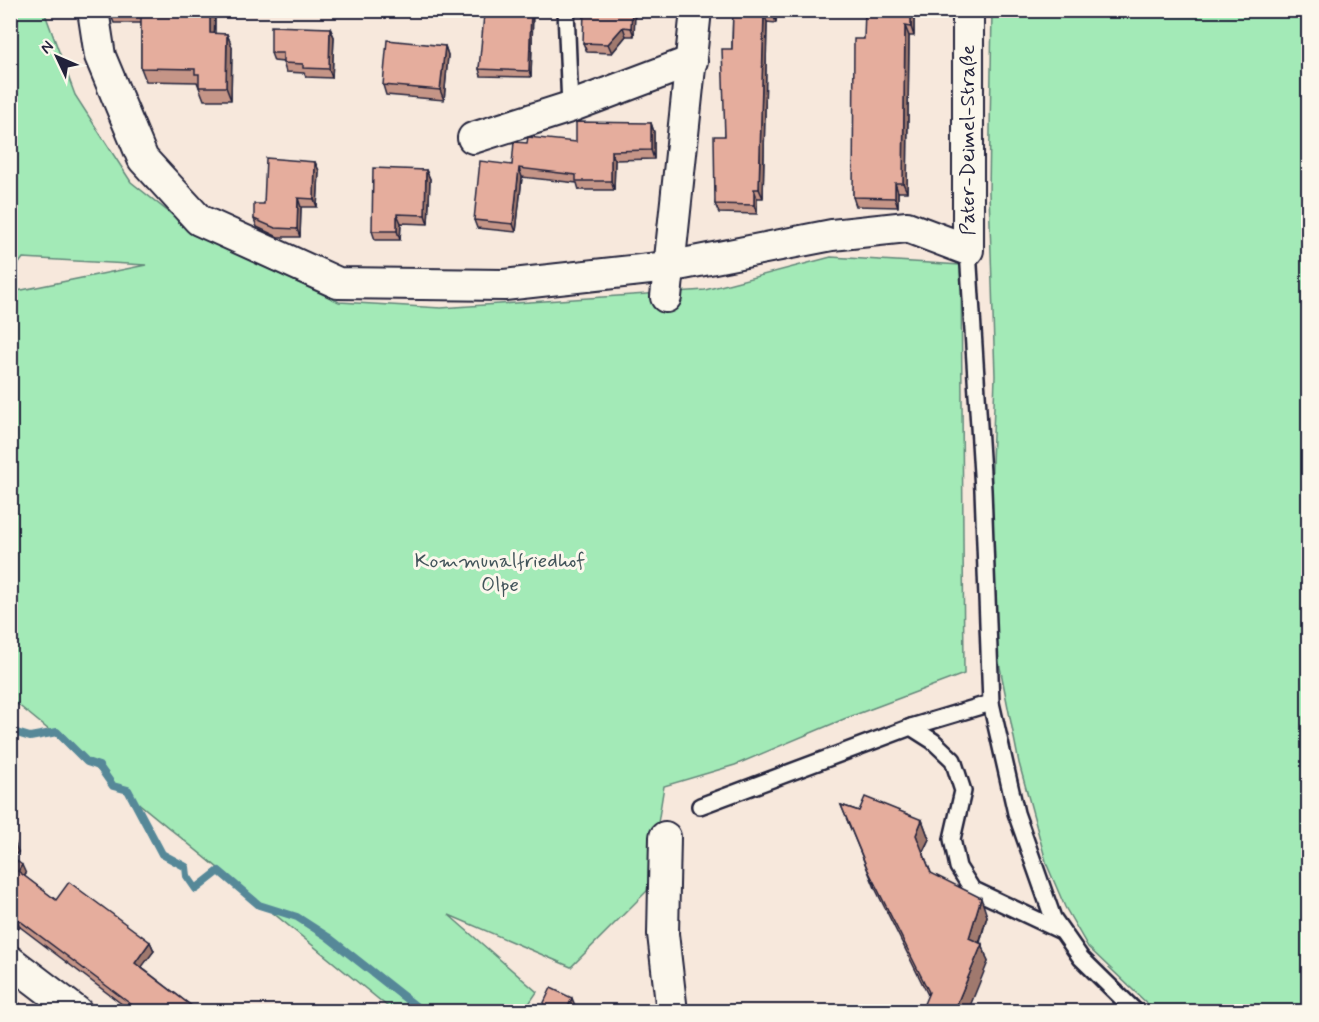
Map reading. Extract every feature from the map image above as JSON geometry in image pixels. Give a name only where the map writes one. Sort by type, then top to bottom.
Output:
[{"type":"street","name":"Pater-Deimel-Straße","points":[[93,10],[100,56],[143,159],[200,220],[338,283],[504,285],[668,267],[832,235],[907,227],[968,250],[968,10]]},
{"type":"street","points":[[666,297],[696,10]]},
{"type":"street","points":[[473,138],[570,107],[692,61]]},
{"type":"street","points":[[665,837],[663,934],[672,1011]]},
{"type":"street","points":[[10,961],[77,1011]]},
{"type":"lane","points":[[566,10],[570,107]]},
{"type":"lane","points":[[968,250],[983,490],[991,703],[1016,813],[1059,930],[1081,958],[1136,1011]]},
{"type":"lane","points":[[700,806],[911,727],[991,703]]},
{"type":"lane","points":[[911,727],[933,741],[953,760],[963,791],[952,839],[958,867],[972,889],[1059,930]]},
{"type":"green space","name":"Kommunalfriedhof Olpe","points":[[11,10],[44,11],[75,95],[131,182],[199,236],[339,302],[441,308],[705,290],[831,257],[961,265],[964,674],[844,719],[735,765],[664,786],[647,891],[571,967],[449,915],[537,992],[524,1011],[393,1011],[11,699],[11,296],[17,291],[146,265],[23,258],[11,274]]},
{"type":"green space","points":[[992,11],[1308,11],[1308,1011],[1155,1011],[1088,947],[1065,907],[1047,865],[1019,763],[995,642],[991,494],[995,376],[989,192]]},
{"type":"building","points":[[141,10],[210,10],[210,33],[227,34],[226,87],[199,87],[199,74],[195,74],[195,69],[141,68]]},
{"type":"building","points":[[488,10],[531,10],[529,71],[479,69],[484,15],[488,15]]},
{"type":"building","points":[[584,10],[632,10],[631,28],[623,27],[608,44],[583,43]]},
{"type":"building","points":[[733,10],[773,10],[773,14],[764,13],[759,189],[754,189],[754,205],[715,204],[714,136],[725,136],[722,49],[732,49]]},
{"type":"building","points":[[865,10],[911,10],[911,27],[905,26],[903,183],[895,183],[895,198],[853,197],[854,39],[864,39]]},
{"type":"building","points":[[271,26],[330,28],[329,69],[303,68],[303,64],[283,63],[283,53],[271,53]]},
{"type":"building","points":[[387,40],[445,46],[440,90],[383,85]]},
{"type":"building","points":[[576,122],[651,123],[651,150],[611,151],[611,181],[576,181],[576,175],[519,168],[513,224],[474,220],[480,161],[512,165],[514,142],[527,143],[528,137],[576,142]]},
{"type":"building","points":[[266,158],[315,162],[314,199],[298,198],[297,229],[275,228],[254,219],[254,204],[264,204]]},
{"type":"building","points":[[373,168],[426,170],[425,215],[397,214],[397,231],[372,231]]},
{"type":"building","points":[[865,797],[922,820],[916,835],[931,873],[981,898],[969,938],[982,944],[954,1011],[921,1011],[929,992],[868,870],[841,805],[859,811]]},
{"type":"building","points":[[10,856],[22,865],[18,871],[56,900],[69,882],[150,942],[135,963],[198,1011],[135,1011],[130,1007],[132,1005],[16,918],[15,920],[10,916]]},
{"type":"building","points":[[551,988],[572,998],[566,1011],[540,1011]]},
{"type":"building","points":[[10,996],[30,1011],[10,1011]]},
{"type":"waterway","points":[[10,731],[30,737],[57,732],[87,762],[99,766],[113,786],[128,790],[162,854],[186,867],[187,876],[196,889],[219,871],[259,905],[297,917],[328,937],[423,1012]]}]
